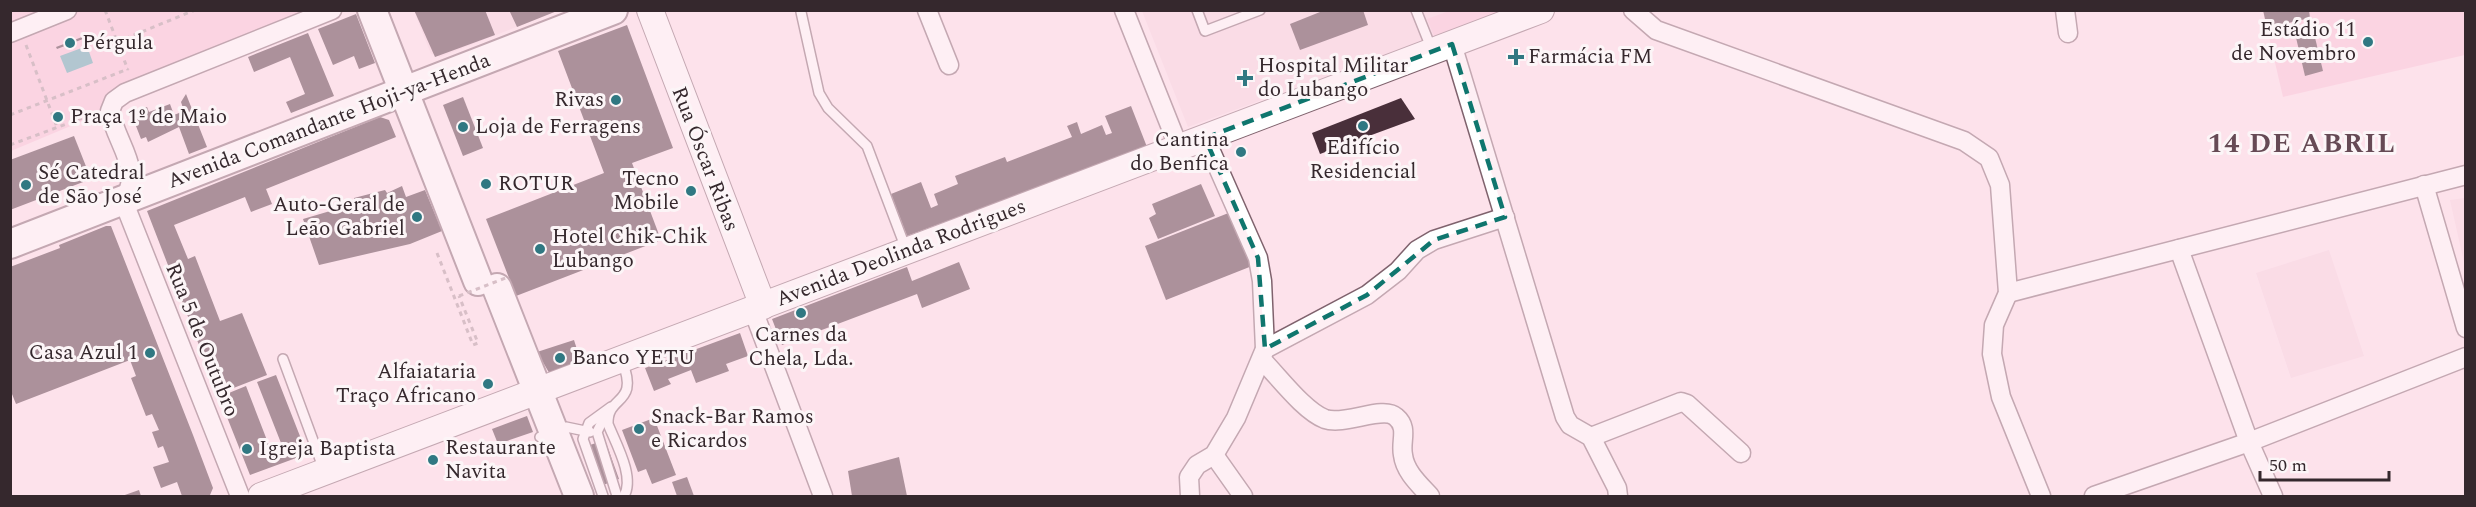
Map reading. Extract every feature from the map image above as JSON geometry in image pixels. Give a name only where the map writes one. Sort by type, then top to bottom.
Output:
[{"type":"main road","points":[[372,10],[411,89]]},
{"type":"main road","points":[[388,10],[411,89],[546,434],[563,496]]},
{"type":"main road","name":"Avenida Comandante Hoji-ya-Henda","points":[[10,244],[613,10]]},
{"type":"main road","points":[[546,434],[579,496]]},
{"type":"street","name":"Rua Óscar Ribas","points":[[650,10],[758,308],[823,496]]},
{"type":"street","points":[[927,10],[949,65]]},
{"type":"street","points":[[1124,10],[1179,148]]},
{"type":"street","name":"Avenida Deolinda Rodrigues","points":[[261,496],[1541,10]]},
{"type":"street","points":[[1633,10],[1656,30],[1964,141],[1989,158],[2000,185],[2008,293],[1994,325],[1992,354],[2001,397],[2041,496]]},
{"type":"street","points":[[2065,10],[2068,33]]},
{"type":"street","points":[[17,36],[59,12]]},
{"type":"street","points":[[123,200],[132,185],[132,174],[111,119],[111,106],[119,96],[323,13]]},
{"type":"street","points":[[1442,48],[1505,217],[1564,417],[1570,425],[1591,437],[1617,488],[1618,496]]},
{"type":"street","points":[[1190,496],[1189,477],[1197,465],[1214,455],[1236,418],[1263,354],[1262,281],[1258,258],[1206,138]]},
{"type":"street","points":[[2008,293],[2466,175]]},
{"type":"street","points":[[2424,185],[2466,328]]},
{"type":"street","name":"Rua 5 de Outubro","points":[[123,200],[240,496]]},
{"type":"street","points":[[1263,354],[1367,295],[1398,272],[1418,250],[1434,240],[1505,217]]},
{"type":"street","points":[[2179,249],[2249,442],[2273,496]]},
{"type":"street","points":[[1263,354],[1314,412],[1327,420],[1357,418],[1382,412],[1389,412],[1398,417],[1404,428],[1402,456],[1412,477],[1430,496]]},
{"type":"street","points":[[2094,496],[2249,442],[2466,357]]},
{"type":"street","points":[[1591,437],[1680,402],[1687,404],[1741,453]]},
{"type":"street","points":[[1214,455],[1243,496]]},
{"type":"lane","points":[[1197,10],[1205,31],[1260,10]]},
{"type":"lane","points":[[1416,10],[1442,48]]},
{"type":"lane","points":[[801,12],[819,93],[828,108],[867,146],[907,251]]},
{"type":"lane","points":[[283,359],[325,472]]},
{"type":"lane","points":[[622,360],[629,380],[624,395],[608,416],[608,424],[627,477],[628,487],[624,496]]},
{"type":"lane","points":[[603,496],[583,439],[584,430],[624,395]]},
{"type":"lane","points":[[610,407],[599,424],[598,440],[617,496]]},
{"type":"lane","points":[[546,434],[566,427],[584,430],[598,440]]},
{"type":"path","points":[[105,10],[130,75]]},
{"type":"path","points":[[117,42],[195,10]]},
{"type":"path","points":[[17,36],[57,127]]},
{"type":"path","points":[[10,115],[128,69]]},
{"type":"path","points":[[10,145],[103,110]]},
{"type":"path","points":[[437,253],[473,345],[478,343],[486,285]]},
{"type":"highlighted area","points":[[1452,44],[1505,217],[1434,240],[1367,295],[1265,349],[1258,258],[1205,138]]},
{"type":"shaded area","name":"Praça 1º de Maio","points":[[11,11],[346,11],[11,151]]},
{"type":"shaded area","points":[[414,11],[557,11],[440,57],[431,54]]},
{"type":"shaded area","name":"Hospital Militar do Lubango","points":[[1142,11],[1504,11],[1188,127]]},
{"type":"shaded area","points":[[1449,11],[1504,11],[1434,36],[1427,19]]},
{"type":"shaded area","name":"Estádio 11 de Novembro","points":[[2263,11],[2465,11],[2465,55],[2283,97]]},
{"type":"shaded area","points":[[2466,198],[2465,267],[2450,200]]},
{"type":"shaded area","points":[[2329,250],[2364,356],[2291,378],[2256,273]]},
{"type":"water","points":[[87,46],[93,63],[67,73],[60,56]]},
{"type":"building","points":[[414,10],[485,10],[495,35],[435,57]]},
{"type":"building","points":[[513,10],[557,11],[517,27],[510,12]]},
{"type":"building","points":[[1325,10],[1363,10],[1368,25],[1300,50],[1290,24]]},
{"type":"building","points":[[2263,10],[2309,10],[2310,18],[2267,28]]},
{"type":"building","points":[[356,14],[375,63],[359,69],[354,56],[333,65],[318,29]]},
{"type":"building","points":[[627,25],[673,148],[632,163],[661,240],[516,296],[486,219],[604,173],[558,51]]},
{"type":"building","points":[[2312,25],[2323,71],[2305,76],[2294,29]]},
{"type":"building","points":[[308,33],[334,96],[291,113],[286,102],[305,94],[290,57],[254,72],[248,57]]},
{"type":"building","name":"Pérgula","points":[[82,37],[83,39],[57,49],[56,47]]},
{"type":"building","points":[[186,94],[207,147],[189,154],[179,127],[148,142],[146,137],[141,139],[131,113],[147,107],[149,112],[170,104],[174,115],[184,111],[181,102]]},
{"type":"building","name":"Loja de Ferragens","points":[[463,97],[483,148],[463,156],[443,105]]},
{"type":"building","name":"Edifício Residencial","points":[[1401,98],[1415,119],[1320,154],[1312,133]]},
{"type":"building","points":[[1131,106],[1147,147],[907,236],[891,194],[921,182],[931,208],[938,205],[934,194],[958,184],[955,176],[1005,157],[1007,162],[1072,137],[1067,126],[1077,122],[1081,134],[1102,125],[1106,135],[1112,133],[1105,116]]},
{"type":"building","points":[[380,117],[389,120],[396,137],[266,189],[272,204],[251,212],[245,197],[174,225],[188,259],[195,256],[220,321],[242,313],[267,375],[218,394],[147,211]]},
{"type":"building","points":[[74,136],[91,179],[10,210],[10,160]]},
{"type":"building","points":[[1201,184],[1215,216],[1158,239],[1149,218],[1156,214],[1152,204]]},
{"type":"building","points":[[402,186],[406,197],[425,190],[442,231],[410,244],[319,265],[303,219],[354,204],[354,198],[385,190],[387,193]]},
{"type":"building","points":[[1231,212],[1252,266],[1166,300],[1145,246]]},
{"type":"building","points":[[111,226],[193,435],[213,488],[210,495],[182,496],[177,482],[161,488],[153,467],[169,462],[163,446],[158,448],[152,432],[159,430],[152,414],[146,416],[131,378],[136,376],[130,360],[16,404],[10,389],[10,267],[60,248],[59,245]]},
{"type":"building","points":[[959,262],[970,289],[922,308],[917,294],[782,345],[772,319],[907,267],[912,281]]},
{"type":"building","points":[[740,333],[748,356],[726,364],[729,371],[696,383],[691,370],[668,379],[671,384],[654,391],[645,368]]},
{"type":"building","name":"Banco YETU","points":[[574,340],[582,365],[551,376],[537,352]]},
{"type":"building","points":[[276,375],[307,454],[250,475],[219,397],[246,386],[270,448],[281,443],[257,382]]},
{"type":"building","points":[[527,416],[533,432],[498,444],[492,429]]},
{"type":"building","points":[[654,418],[676,475],[652,484],[646,469],[638,472],[622,430]]},
{"type":"building","points":[[605,440],[619,479],[595,488],[581,448]]},
{"type":"building","points":[[899,457],[907,496],[852,496],[848,471]]},
{"type":"building","points":[[687,477],[694,496],[677,496],[672,482]]},
{"type":"building","points":[[139,490],[141,496],[122,496]]},
{"type":"place","name":"Estádio 11 de Novembro","points":[[2368,42]]},
{"type":"place","name":"Pérgula","points":[[70,43]]},
{"type":"place","name":"Farmácia FM","points":[[1516,57]]},
{"type":"place","name":"Hospital Militar do Lubango","points":[[1245,78]]},
{"type":"place","name":"Rivas","points":[[616,100]]},
{"type":"place","name":"Praça 1º de Maio","points":[[58,117]]},
{"type":"place","name":"Edifício Residencial","points":[[1363,126]]},
{"type":"place","name":"Loja de Ferragens","points":[[463,127]]},
{"type":"place","name":"Cantina do Benfica","points":[[1241,152]]},
{"type":"place","name":"ROTUR","points":[[486,184]]},
{"type":"place","name":"Sé Catedral de São José","points":[[26,185]]},
{"type":"place","name":"Tecno Mobile","points":[[691,191]]},
{"type":"place","name":"Auto-Geral de Leão Gabriel","points":[[417,217]]},
{"type":"place","name":"Hotel Chik-Chik Lubango","points":[[540,249]]},
{"type":"place","name":"Carnes da Chela, Lda.","points":[[801,313]]},
{"type":"place","name":"Casa Azul 1","points":[[150,353]]},
{"type":"place","name":"Banco YETU","points":[[560,358]]},
{"type":"place","name":"Alfaiataria Traço Africano","points":[[488,384]]},
{"type":"place","name":"Snack-Bar Ramos e Ricardos","points":[[639,429]]},
{"type":"place","name":"Igreja Baptista","points":[[247,449]]},
{"type":"place","name":"Restaurante Navita","points":[[433,460]]},
{"type":"district","name":"14 DE ABRIL","points":[[2302,144]]}]
